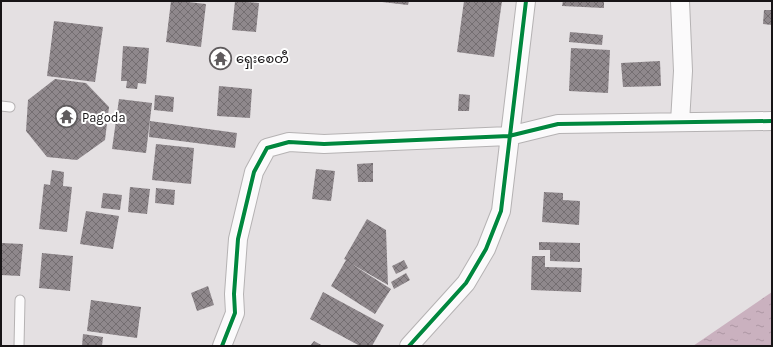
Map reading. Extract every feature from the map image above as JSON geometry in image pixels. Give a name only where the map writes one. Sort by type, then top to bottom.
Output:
[{"type":"street","points":[[409,346],[466,283],[486,249],[501,211],[526,1]]},
{"type":"street","points":[[680,1],[683,71],[680,122]]},
{"type":"street","points":[[222,346],[235,313],[234,294],[238,240],[254,172],[267,148],[289,142],[324,144],[509,136],[558,124],[772,121]]},
{"type":"lane","points":[[19,346],[20,300]]},
{"type":"water","points":[[772,292],[772,346],[693,346]]},
{"type":"building","points":[[171,1],[206,4],[201,47],[166,42]]},
{"type":"building","points":[[235,1],[259,3],[256,32],[232,30]]},
{"type":"building","points":[[382,1],[409,1],[408,5]]},
{"type":"building","points":[[464,1],[502,1],[494,57],[457,52]]},
{"type":"building","points":[[563,1],[604,1],[604,8],[562,6]]},
{"type":"building","points":[[764,10],[772,10],[772,25],[763,24]]},
{"type":"building","points":[[54,21],[103,27],[95,82],[47,76]]},
{"type":"building","points":[[570,32],[603,35],[602,45],[569,42]]},
{"type":"building","points":[[123,46],[149,48],[146,84],[138,83],[137,89],[126,88],[127,81],[121,81]]},
{"type":"building","points":[[571,48],[610,50],[608,93],[569,91]]},
{"type":"building","points":[[660,61],[661,86],[623,87],[621,63]]},
{"type":"building","points":[[55,79],[86,83],[109,107],[105,140],[77,160],[47,157],[26,131],[28,100]]},
{"type":"building","points":[[219,86],[252,89],[250,118],[217,116]]},
{"type":"building","points":[[459,94],[470,95],[469,111],[458,111]]},
{"type":"building","points":[[155,95],[174,97],[173,112],[154,110]]},
{"type":"building","points":[[119,99],[152,103],[146,153],[112,149]]},
{"type":"building","points":[[150,121],[237,133],[235,148],[149,137]]},
{"type":"building","points":[[156,144],[194,148],[191,184],[152,180]]},
{"type":"building","points":[[373,163],[373,182],[358,182],[357,164]]},
{"type":"building","points":[[316,169],[335,171],[331,201],[312,199]]},
{"type":"building","points":[[52,170],[64,172],[63,186],[72,187],[67,232],[39,229],[44,184],[50,185]]},
{"type":"building","points":[[130,187],[150,189],[147,214],[128,212]]},
{"type":"building","points":[[156,188],[175,190],[174,205],[155,203]]},
{"type":"building","points":[[544,192],[563,193],[563,200],[580,201],[579,225],[542,222]]},
{"type":"building","points":[[103,193],[122,195],[120,210],[101,208]]},
{"type":"building","points":[[86,211],[119,216],[113,249],[80,244]]},
{"type":"building","points":[[367,219],[386,230],[388,285],[350,263],[391,289],[375,314],[331,286],[346,260],[344,259]]},
{"type":"building","points":[[539,242],[580,243],[580,262],[550,261],[550,250],[539,250]]},
{"type":"building","points":[[1,243],[23,244],[20,276],[1,275]]},
{"type":"building","points":[[42,253],[73,256],[70,291],[39,288]]},
{"type":"building","points":[[532,256],[545,256],[545,267],[582,268],[581,292],[531,290]]},
{"type":"building","points":[[404,260],[408,268],[396,274],[392,266]]},
{"type":"building","points":[[406,273],[410,280],[394,289],[391,282]]},
{"type":"building","points":[[208,286],[214,305],[197,311],[191,293]]},
{"type":"building","points":[[323,292],[384,325],[372,346],[360,346],[310,319]]},
{"type":"building","points":[[91,300],[141,307],[137,338],[87,331]]},
{"type":"building","points":[[83,334],[103,337],[102,346],[82,346]]},
{"type":"building","points":[[314,341],[323,346],[310,346]]},
{"type":"cycle path","points":[[409,346],[466,283],[486,249],[501,211],[526,1]]},
{"type":"cycle path","points":[[222,346],[235,313],[234,294],[238,239],[254,172],[267,148],[289,142],[324,144],[509,136],[558,124],[772,121]]},
{"type":"place","name":"ရှေးစေတီ","points":[[221,58]]},
{"type":"place","name":"Pagoda","points":[[66,117]]}]
